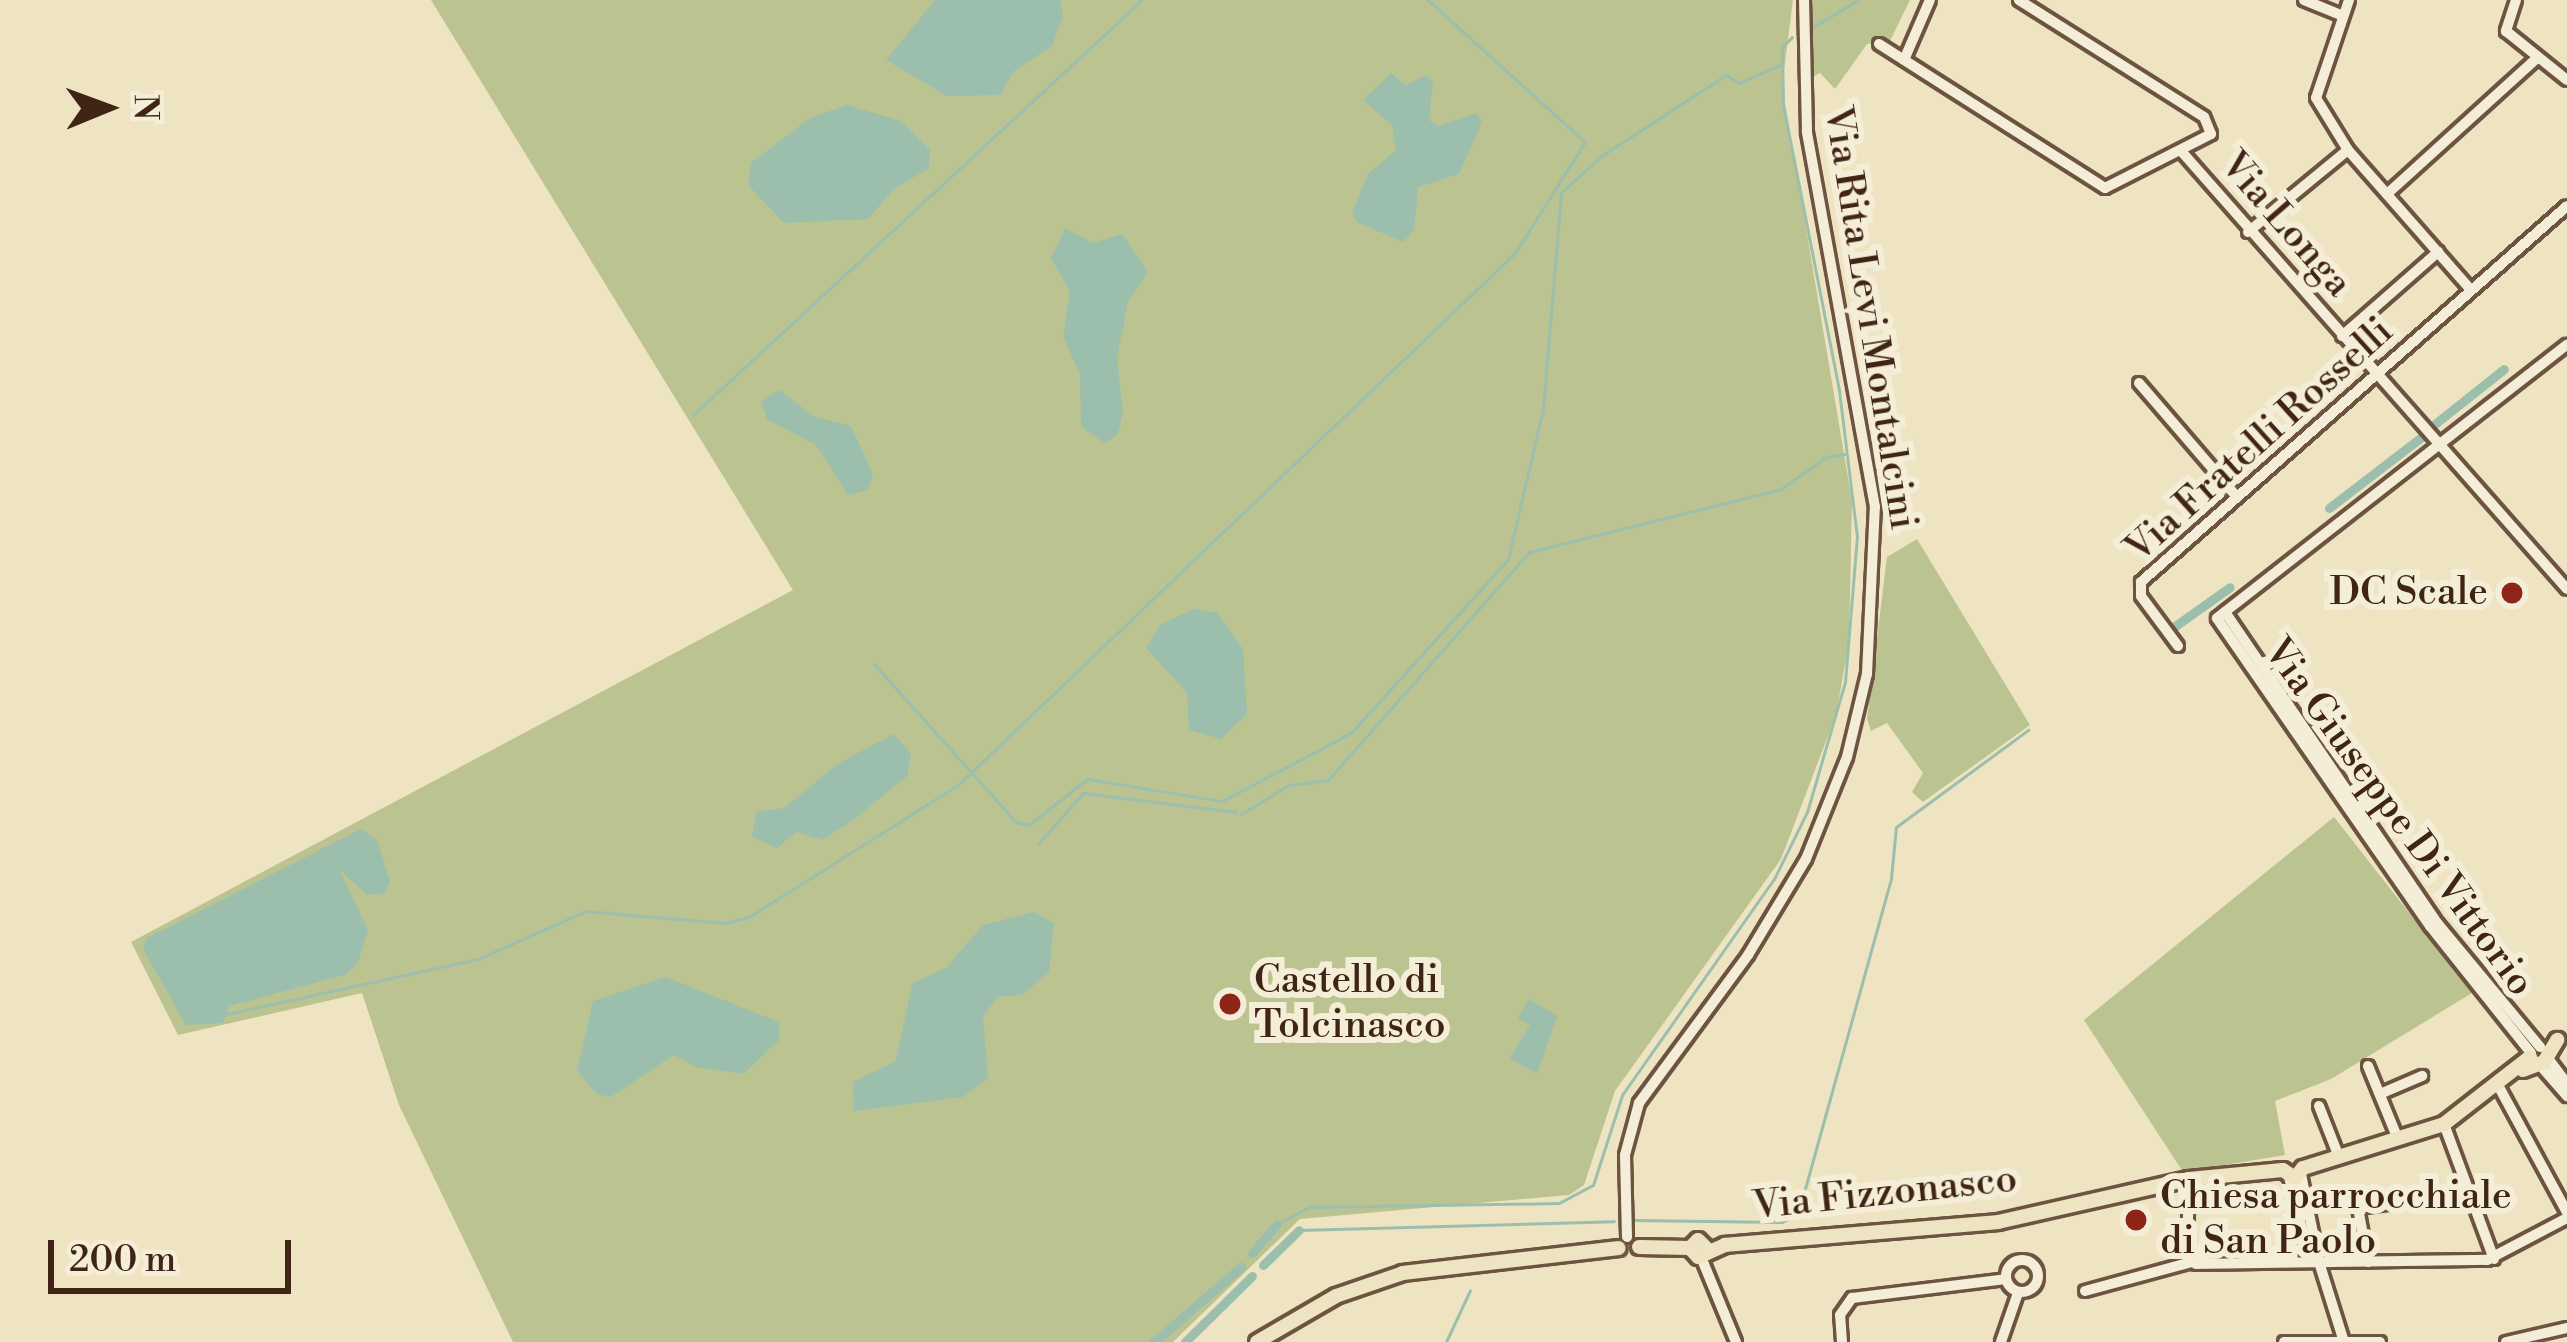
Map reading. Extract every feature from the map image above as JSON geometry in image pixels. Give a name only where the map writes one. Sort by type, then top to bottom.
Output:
[{"type":"main road","name":"Via Fizzonasco","points":[[1257,1342],[1336,1297],[1403,1273],[1628,1240],[1699,1251],[1998,1222],[2189,1179],[2294,1172],[2444,1124],[2562,1036]]},
{"type":"street","name":"Via Rita Levi Montalcini","points":[[1628,1240],[1625,1155],[1640,1103],[1748,955],[1806,859],[1847,757],[1867,674],[1875,507],[1807,130],[1804,0]]},
{"type":"street","points":[[1904,60],[1930,0]]},
{"type":"street","points":[[2304,0],[2343,16]]},
{"type":"street","points":[[2349,0],[2316,98],[2348,150],[2470,290]]},
{"type":"street","points":[[2516,0],[2506,31],[2567,80]]},
{"type":"street","points":[[1879,44],[2105,188],[2211,134],[2204,117],[2026,2]]},
{"type":"street","points":[[2386,194],[2537,58]]},
{"type":"street","points":[[2248,232],[2348,150]]},
{"type":"street","name":"Via Longa","points":[[2182,152],[2567,590]]},
{"type":"street","name":"Via Fratelli Rosselli","points":[[2178,646],[2139,586],[2567,206]]},
{"type":"street","points":[[2342,336],[2438,252]]},
{"type":"street","points":[[2439,445],[2567,345]]},
{"type":"street","points":[[2139,383],[2237,497]]},
{"type":"street","name":"Via Giuseppe Di Vittorio","points":[[2439,445],[2221,615],[2479,981],[2539,1055]]},
{"type":"street","points":[[2539,1055],[2567,1084]]},
{"type":"street","points":[[2539,1055],[2567,1096]]},
{"type":"street","points":[[2368,1066],[2398,1139]]},
{"type":"street","points":[[2380,1094],[2422,1076]]},
{"type":"street","points":[[2085,1291],[2192,1262],[2494,1259],[2567,1215],[2499,1087]]},
{"type":"street","points":[[2319,1106],[2338,1157]]},
{"type":"street","points":[[2444,1124],[2494,1259]]},
{"type":"street","points":[[2294,1172],[2308,1253],[2318,1262],[2344,1342]]},
{"type":"street","points":[[2189,1179],[2192,1262]]},
{"type":"street","points":[[2368,1262],[2358,1208],[2473,1192]]},
{"type":"street","points":[[1699,1251],[1736,1342]]},
{"type":"street","points":[[2001,1342],[2018,1292],[2038,1280],[2031,1262],[2013,1262],[2006,1279]]},
{"type":"street","points":[[2006,1279],[2018,1292]]},
{"type":"street","points":[[1842,1342],[1840,1315],[1852,1298],[2006,1279]]},
{"type":"street","points":[[2506,1342],[2567,1328]]},
{"type":"street","points":[[2284,1342],[2380,1342]]},
{"type":"shaded area","points":[[431,0],[1793,0],[1782,86],[1852,501],[1849,642],[1836,715],[1781,859],[1615,1091],[1584,1185],[1569,1195],[1300,1219],[1173,1342],[513,1342],[399,1105],[362,993],[178,1035],[131,942],[793,590]]},
{"type":"shaded area","points":[[935,0],[1060,0],[1063,16],[1052,46],[1014,71],[1000,95],[947,96],[886,60]]},
{"type":"shaded area","points":[[1811,0],[1910,0],[1890,41],[1867,44],[1835,89],[1820,73],[1809,79]]},
{"type":"shaded area","points":[[1391,73],[1406,86],[1425,75],[1433,81],[1429,120],[1437,126],[1477,113],[1482,122],[1459,174],[1418,187],[1414,230],[1403,242],[1357,222],[1352,213],[1368,174],[1396,150],[1392,125],[1363,100]]},
{"type":"shaded area","points":[[847,105],[901,121],[930,150],[929,168],[894,189],[868,219],[784,223],[748,185],[751,163],[810,118]]},
{"type":"shaded area","points":[[1065,228],[1093,243],[1122,234],[1148,272],[1128,302],[1117,358],[1123,412],[1118,434],[1105,443],[1081,427],[1080,375],[1063,336],[1070,292],[1051,258]]},
{"type":"shaded area","points":[[779,390],[815,417],[851,426],[873,474],[868,490],[848,495],[816,445],[767,419],[761,402]]},
{"type":"shaded area","points":[[1917,539],[2030,725],[1923,802],[1912,792],[1923,773],[1887,723],[1871,731],[1867,719],[1887,557]]},
{"type":"shaded area","points":[[1194,609],[1217,613],[1243,649],[1247,714],[1221,739],[1189,730],[1187,693],[1146,648],[1161,624]]},
{"type":"shaded area","points":[[894,734],[911,754],[907,776],[853,820],[823,840],[796,832],[777,848],[752,837],[756,812],[784,808],[839,763]]},
{"type":"shaded area","points":[[2334,817],[2472,993],[2331,1079],[2275,1101],[2285,1155],[2183,1172],[2084,1020]]},
{"type":"shaded area","points":[[361,829],[377,840],[390,882],[385,893],[367,895],[339,869],[368,930],[358,963],[345,975],[229,1006],[223,1023],[186,1025],[143,949],[147,938]]},
{"type":"shaded area","points":[[1034,912],[1054,923],[1049,972],[1022,995],[998,997],[983,1016],[988,1078],[963,1097],[854,1111],[853,1082],[896,1061],[912,984],[947,967],[983,925]]},
{"type":"shaded area","points":[[666,977],[779,1022],[779,1040],[743,1074],[696,1067],[674,1055],[611,1097],[597,1094],[577,1071],[593,1001]]},
{"type":"shaded area","points":[[1529,999],[1557,1016],[1537,1074],[1510,1058],[1530,1025],[1518,1018]]},
{"type":"waterway","points":[[693,415],[1142,0]]},
{"type":"waterway","points":[[218,1016],[478,959],[586,911],[726,923],[749,917],[959,784],[1515,253],[1585,142],[1428,0]]},
{"type":"waterway","points":[[1808,30],[1858,0]]},
{"type":"waterway","points":[[1277,1224],[1309,1207],[1559,1203],[1593,1185],[1622,1095],[1774,879],[1807,812],[1845,682],[1857,537],[1839,390],[1783,105],[1782,47],[1792,37]]},
{"type":"waterway","points":[[874,664],[1016,822],[1029,825],[1087,779],[1222,801],[1351,733],[1508,559],[1543,408],[1561,193],[1601,156],[1726,75],[1739,83],[1780,65]]},
{"type":"waterway","points":[[2431,427],[2504,369]]},
{"type":"waterway","points":[[2329,508],[2423,436]]},
{"type":"waterway","points":[[1241,814],[1289,785],[1328,780],[1529,552],[1781,489],[1826,457],[1845,454]]},
{"type":"waterway","points":[[2171,629],[2230,587]]},
{"type":"waterway","points":[[1635,1220],[1782,1222],[1798,1214],[1891,878],[1896,827],[2028,730]]},
{"type":"waterway","points":[[1038,844],[1083,793],[1236,812]]},
{"type":"waterway","points":[[1299,1230],[1614,1221]]},
{"type":"waterway","points":[[1252,1253],[1277,1224]]},
{"type":"waterway","points":[[1263,1265],[1299,1230]]},
{"type":"waterway","points":[[1154,1342],[1241,1267]]},
{"type":"waterway","points":[[1185,1342],[1252,1276]]},
{"type":"waterway","points":[[1446,1342],[1470,1290]]},
{"type":"place","name":"DC Scale","points":[[2512,593]]},
{"type":"place","name":"Castello di Tolcinasco","points":[[1230,1004]]},
{"type":"place","name":"Chiesa parrocchiale di San Paolo","points":[[2136,1220]]}]
